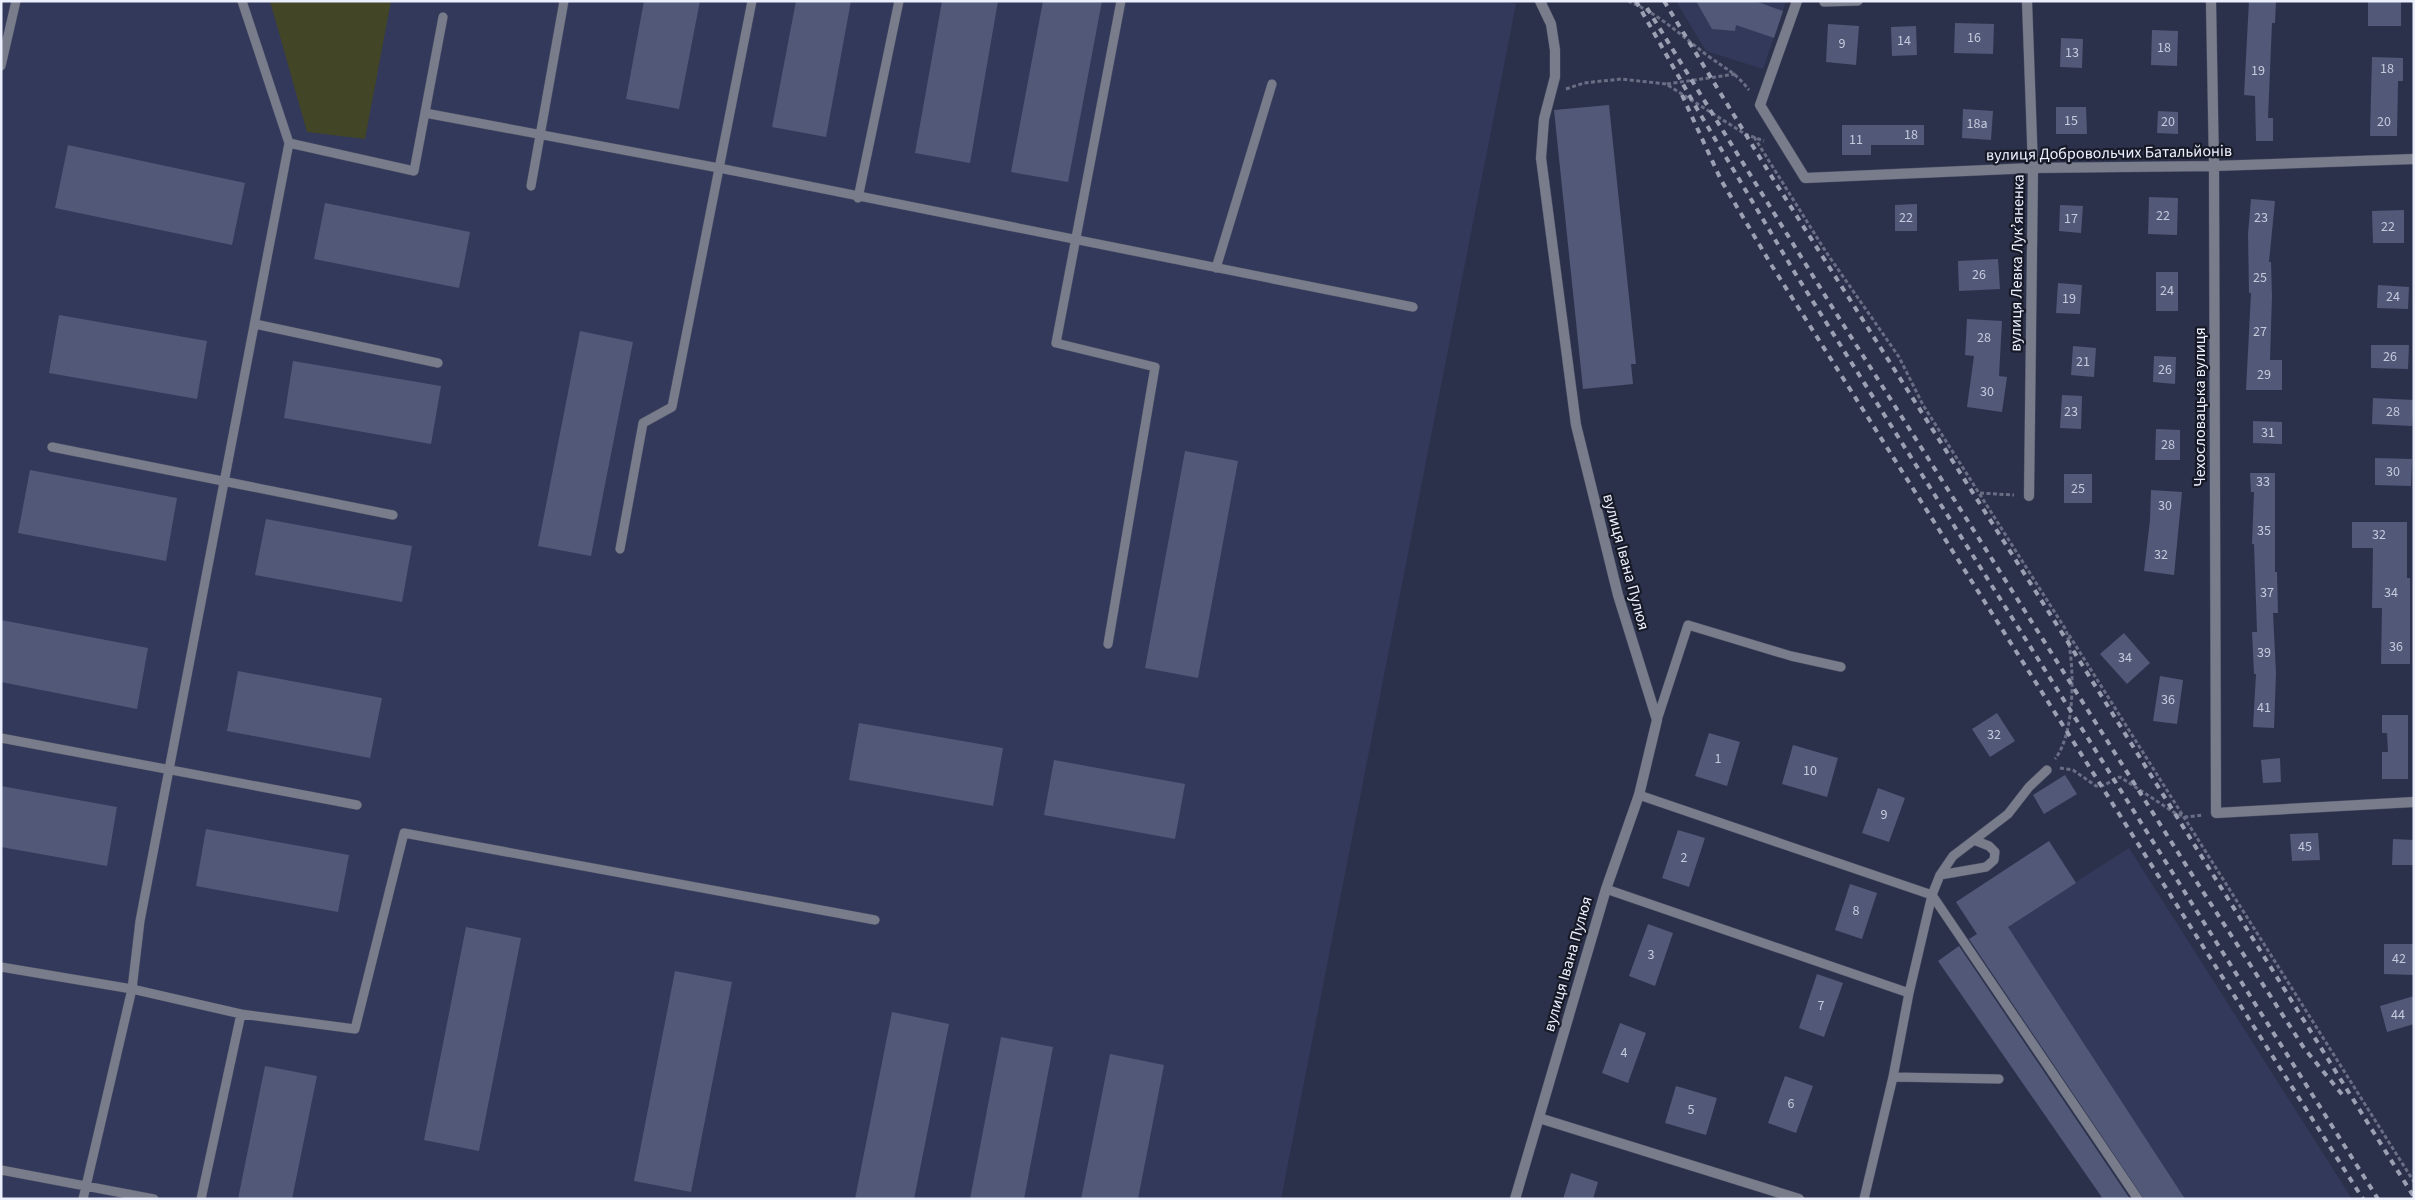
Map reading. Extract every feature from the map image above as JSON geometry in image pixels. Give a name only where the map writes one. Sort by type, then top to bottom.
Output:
[{"type":"street","name":"вулиця Івана Пулюя","points":[[1515,1199],[1606,889],[1639,795],[1657,720],[1618,595],[1576,425],[1541,158],[1544,119],[1555,77],[1555,50],[1551,24],[1540,1]]},
{"type":"street","points":[[1787,150],[1760,104],[1797,1]]},
{"type":"street","name":"вулиця Левка Лукʼяненка","points":[[2026,1],[2033,168],[2029,496]]},
{"type":"street","name":"Чехословацька вулиця","points":[[2211,1],[2214,166],[2216,814]]},
{"type":"street","name":"вулиця Добровольчих Батальйонів","points":[[1787,150],[1805,178],[2033,168],[2214,166],[2414,159]]},
{"type":"street","points":[[2216,814],[2414,802]]},
{"type":"street","points":[[1539,1118],[1799,1199]]},
{"type":"lane","points":[[1,66],[16,1]]},
{"type":"lane","points":[[83,1199],[132,989],[140,921],[289,142],[242,1]]},
{"type":"lane","points":[[531,186],[564,1]]},
{"type":"lane","points":[[620,549],[643,423],[672,407],[752,1]]},
{"type":"lane","points":[[858,198],[899,1]]},
{"type":"lane","points":[[1108,644],[1155,367],[1056,343],[1121,1]]},
{"type":"lane","points":[[1824,2],[1858,1]]},
{"type":"lane","points":[[289,142],[414,172],[443,17]]},
{"type":"lane","points":[[1216,268],[1272,84]]},
{"type":"lane","points":[[425,112],[718,168],[858,198],[1413,307]]},
{"type":"lane","points":[[254,324],[438,363]]},
{"type":"lane","points":[[52,447],[394,515]]},
{"type":"lane","points":[[1657,720],[1688,625],[1790,656],[1841,667]]},
{"type":"lane","points":[[1,738],[357,806]]},
{"type":"lane","points":[[1864,1199],[1893,1077],[1909,993],[1932,895],[1940,875],[1953,856],[2008,814],[2029,787],[2047,770]]},
{"type":"lane","points":[[1639,795],[1932,895],[2138,1199]]},
{"type":"lane","points":[[1,967],[132,989],[241,1014],[355,1029],[404,833],[875,920]]},
{"type":"lane","points":[[1940,875],[1986,867],[1994,860],[1995,852],[1989,846],[1974,840]]},
{"type":"lane","points":[[1606,889],[1909,993]]},
{"type":"lane","points":[[201,1199],[241,1014]]},
{"type":"lane","points":[[1893,1077],[1998,1079]]},
{"type":"lane","points":[[1,1170],[154,1199]]},
{"type":"path","points":[[1628,1],[1649,10],[1708,56],[1736,74],[1760,104]]},
{"type":"path","points":[[1548,104],[1566,89],[1584,83],[1621,79],[1666,84],[1736,74]]},
{"type":"path","points":[[1666,84],[1754,137],[1787,150]]},
{"type":"path","points":[[1754,137],[1826,252],[1899,357],[1923,405],[2414,1182]]},
{"type":"path","points":[[1980,493],[2029,496]]},
{"type":"path","points":[[2047,770],[2060,753],[2067,731],[2070,708],[2071,656],[2066,630]]},
{"type":"path","points":[[2047,770],[2060,768],[2073,770],[2096,786],[2102,786],[2120,778],[2140,793],[2181,815],[2216,814]]},
{"type":"shaded area","points":[[1,1],[1505,1],[1516,4],[1281,1199],[1,1199]]},
{"type":"shaded area","points":[[1676,1],[1786,1],[1763,69],[1706,51]]},
{"type":"shaded area","points":[[2049,841],[2076,882],[2129,848],[2352,1199],[2151,1199],[1956,902]]},
{"type":"green space","points":[[270,1],[391,1],[365,139],[307,132]]},
{"type":"building","points":[[644,1],[700,1],[679,109],[626,99]]},
{"type":"building","points":[[796,1],[851,1],[826,137],[772,127]]},
{"type":"building","points":[[942,1],[998,1],[970,163],[915,153]]},
{"type":"building","points":[[1043,1],[1102,1],[1068,182],[1011,172]]},
{"type":"building","points":[[1696,1],[1755,1],[1783,11],[1774,38],[1736,25],[1735,31],[1712,29]]},
{"type":"building","points":[[2249,1],[2276,1],[2275,23],[2272,23],[2268,118],[2273,118],[2273,141],[2256,141],[2255,96],[2244,95]]},
{"type":"building","points":[[2368,1],[2401,1],[2401,26],[2368,26]]},
{"type":"building","points":[[1955,23],[1994,24],[1993,54],[1954,53]]},
{"type":"building","points":[[1828,24],[1859,26],[1856,65],[1826,62]]},
{"type":"building","points":[[1916,26],[1917,55],[1892,56],[1891,27]]},
{"type":"building","points":[[2152,30],[2178,31],[2177,66],[2151,65]]},
{"type":"building","points":[[2061,38],[2083,39],[2082,68],[2060,67]]},
{"type":"building","points":[[2372,57],[2403,58],[2403,81],[2398,81],[2397,136],[2370,136]]},
{"type":"building","points":[[1609,105],[1636,364],[1631,364],[1633,384],[1583,389],[1554,110]]},
{"type":"building","points":[[2056,107],[2086,107],[2087,134],[2056,134]]},
{"type":"building","points":[[1963,109],[1993,111],[1991,140],[1962,138]]},
{"type":"building","points":[[2158,111],[2178,112],[2178,134],[2157,133]]},
{"type":"building","points":[[1842,125],[1924,125],[1924,145],[1871,145],[1871,155],[1842,155]]},
{"type":"building","points":[[68,145],[245,183],[232,245],[55,208]]},
{"type":"building","points":[[2149,197],[2178,198],[2177,235],[2148,234]]},
{"type":"building","points":[[2251,199],[2275,201],[2269,262],[2271,262],[2272,295],[2270,360],[2282,360],[2282,390],[2246,390],[2251,293],[2249,293],[2248,234]]},
{"type":"building","points":[[325,203],[470,232],[459,288],[314,259]]},
{"type":"building","points":[[1917,204],[1917,231],[1895,231],[1895,205]]},
{"type":"building","points":[[2060,205],[2083,206],[2081,233],[2059,231]]},
{"type":"building","points":[[2404,210],[2404,243],[2373,243],[2372,211]]},
{"type":"building","points":[[1998,259],[2000,289],[1959,291],[1958,261]]},
{"type":"building","points":[[2156,272],[2178,272],[2178,311],[2156,311]]},
{"type":"building","points":[[2058,283],[2082,285],[2080,314],[2056,313]]},
{"type":"building","points":[[2378,285],[2409,287],[2408,309],[2377,308]]},
{"type":"building","points":[[59,315],[207,341],[197,399],[49,373]]},
{"type":"building","points":[[1967,319],[2002,321],[1999,376],[2007,377],[2002,412],[1967,407],[1974,356],[1965,355]]},
{"type":"building","points":[[580,331],[633,342],[591,556],[538,546]]},
{"type":"building","points":[[2371,345],[2409,345],[2408,369],[2371,368]]},
{"type":"building","points":[[2073,346],[2096,348],[2094,377],[2071,375]]},
{"type":"building","points":[[2154,356],[2176,357],[2175,384],[2153,382]]},
{"type":"building","points":[[293,361],[441,386],[431,444],[284,418]]},
{"type":"building","points":[[2062,395],[2082,396],[2081,429],[2060,428]]},
{"type":"building","points":[[2373,398],[2414,400],[2412,426],[2372,424]]},
{"type":"building","points":[[2253,421],[2282,422],[2282,444],[2253,443]]},
{"type":"building","points":[[2156,429],[2180,430],[2180,460],[2155,460]]},
{"type":"building","points":[[1185,451],[1238,461],[1198,678],[1145,668]]},
{"type":"building","points":[[2375,458],[2412,459],[2411,486],[2375,485]]},
{"type":"building","points":[[30,470],[177,498],[166,561],[18,533]]},
{"type":"building","points":[[2250,473],[2275,473],[2275,572],[2277,572],[2278,613],[2273,613],[2276,673],[2274,728],[2253,727],[2256,674],[2254,674],[2252,632],[2257,632],[2254,544],[2252,544],[2254,492],[2251,492]]},
{"type":"building","points":[[2064,474],[2092,474],[2092,503],[2064,503]]},
{"type":"building","points":[[2151,490],[2182,492],[2174,575],[2144,571],[2150,520]]},
{"type":"building","points":[[266,519],[412,546],[402,602],[255,575]]},
{"type":"building","points":[[2352,522],[2407,522],[2407,578],[2410,578],[2410,664],[2381,664],[2382,608],[2372,608],[2373,548],[2352,548]]},
{"type":"building","points":[[1,620],[148,648],[137,709],[1,682]]},
{"type":"building","points":[[2124,633],[2150,663],[2127,684],[2100,654]]},
{"type":"building","points":[[238,671],[382,698],[370,758],[227,731]]},
{"type":"building","points":[[2160,676],[2183,680],[2177,724],[2153,721]]},
{"type":"building","points":[[1997,713],[2015,741],[1990,757],[1972,729]]},
{"type":"building","points":[[2382,715],[2408,715],[2408,779],[2382,779],[2382,752],[2388,752],[2387,733],[2382,733]]},
{"type":"building","points":[[859,723],[1003,748],[993,806],[849,780]]},
{"type":"building","points":[[1709,733],[1740,742],[1727,786],[1695,776]]},
{"type":"building","points":[[1793,745],[1838,758],[1827,797],[1782,784]]},
{"type":"building","points":[[2280,758],[2281,782],[2263,783],[2261,760]]},
{"type":"building","points":[[1054,760],[1185,784],[1175,839],[1044,815]]},
{"type":"building","points":[[2065,775],[2077,794],[2044,814],[2033,795]]},
{"type":"building","points":[[1,786],[117,807],[107,866],[1,847]]},
{"type":"building","points":[[1878,788],[1905,798],[1889,842],[1862,833]]},
{"type":"building","points":[[206,829],[349,855],[338,912],[196,886]]},
{"type":"building","points":[[1678,830],[1705,838],[1689,887],[1662,878]]},
{"type":"building","points":[[2318,833],[2320,860],[2292,861],[2290,834]]},
{"type":"building","points":[[2393,839],[2414,840],[2414,865],[2392,865]]},
{"type":"building","points":[[2049,841],[2076,883],[2008,927],[2185,1199],[2144,1199],[1969,939],[1977,934],[1956,902]]},
{"type":"building","points":[[1850,884],[1877,893],[1862,939],[1835,930]]},
{"type":"building","points":[[1648,924],[1673,933],[1655,986],[1629,976]]},
{"type":"building","points":[[466,927],[521,938],[479,1151],[424,1140]]},
{"type":"building","points":[[2384,944],[2414,944],[2414,975],[2384,974]]},
{"type":"building","points":[[1959,946],[2130,1199],[2103,1199],[1938,961]]},
{"type":"building","points":[[675,971],[732,982],[691,1192],[634,1181]]},
{"type":"building","points":[[1817,974],[1843,983],[1824,1037],[1799,1028]]},
{"type":"building","points":[[2414,996],[2414,1024],[2387,1032],[2380,1006]]},
{"type":"building","points":[[892,1012],[949,1024],[914,1199],[855,1199]]},
{"type":"building","points":[[1620,1023],[1646,1033],[1628,1083],[1602,1073]]},
{"type":"building","points":[[1001,1037],[1053,1047],[1024,1199],[970,1199]]},
{"type":"building","points":[[1110,1054],[1164,1065],[1138,1199],[1081,1199]]},
{"type":"building","points":[[265,1066],[317,1076],[292,1199],[238,1199]]},
{"type":"building","points":[[1785,1076],[1813,1086],[1796,1133],[1768,1123]]},
{"type":"building","points":[[1676,1086],[1717,1098],[1706,1135],[1665,1123]]},
{"type":"building","points":[[1571,1173],[1598,1182],[1593,1199],[1563,1199]]},
{"type":"railway","points":[[1636,1],[1693,102],[1795,273],[2378,1199]]},
{"type":"railway","points":[[1664,1],[1770,174],[2071,647],[2414,1197]]},
{"type":"railway","points":[[1647,8],[1834,310],[2198,884],[2304,1048],[2345,1098]]},
{"type":"railway","points":[[1682,95],[1721,180],[1772,266],[2363,1199]]}]
